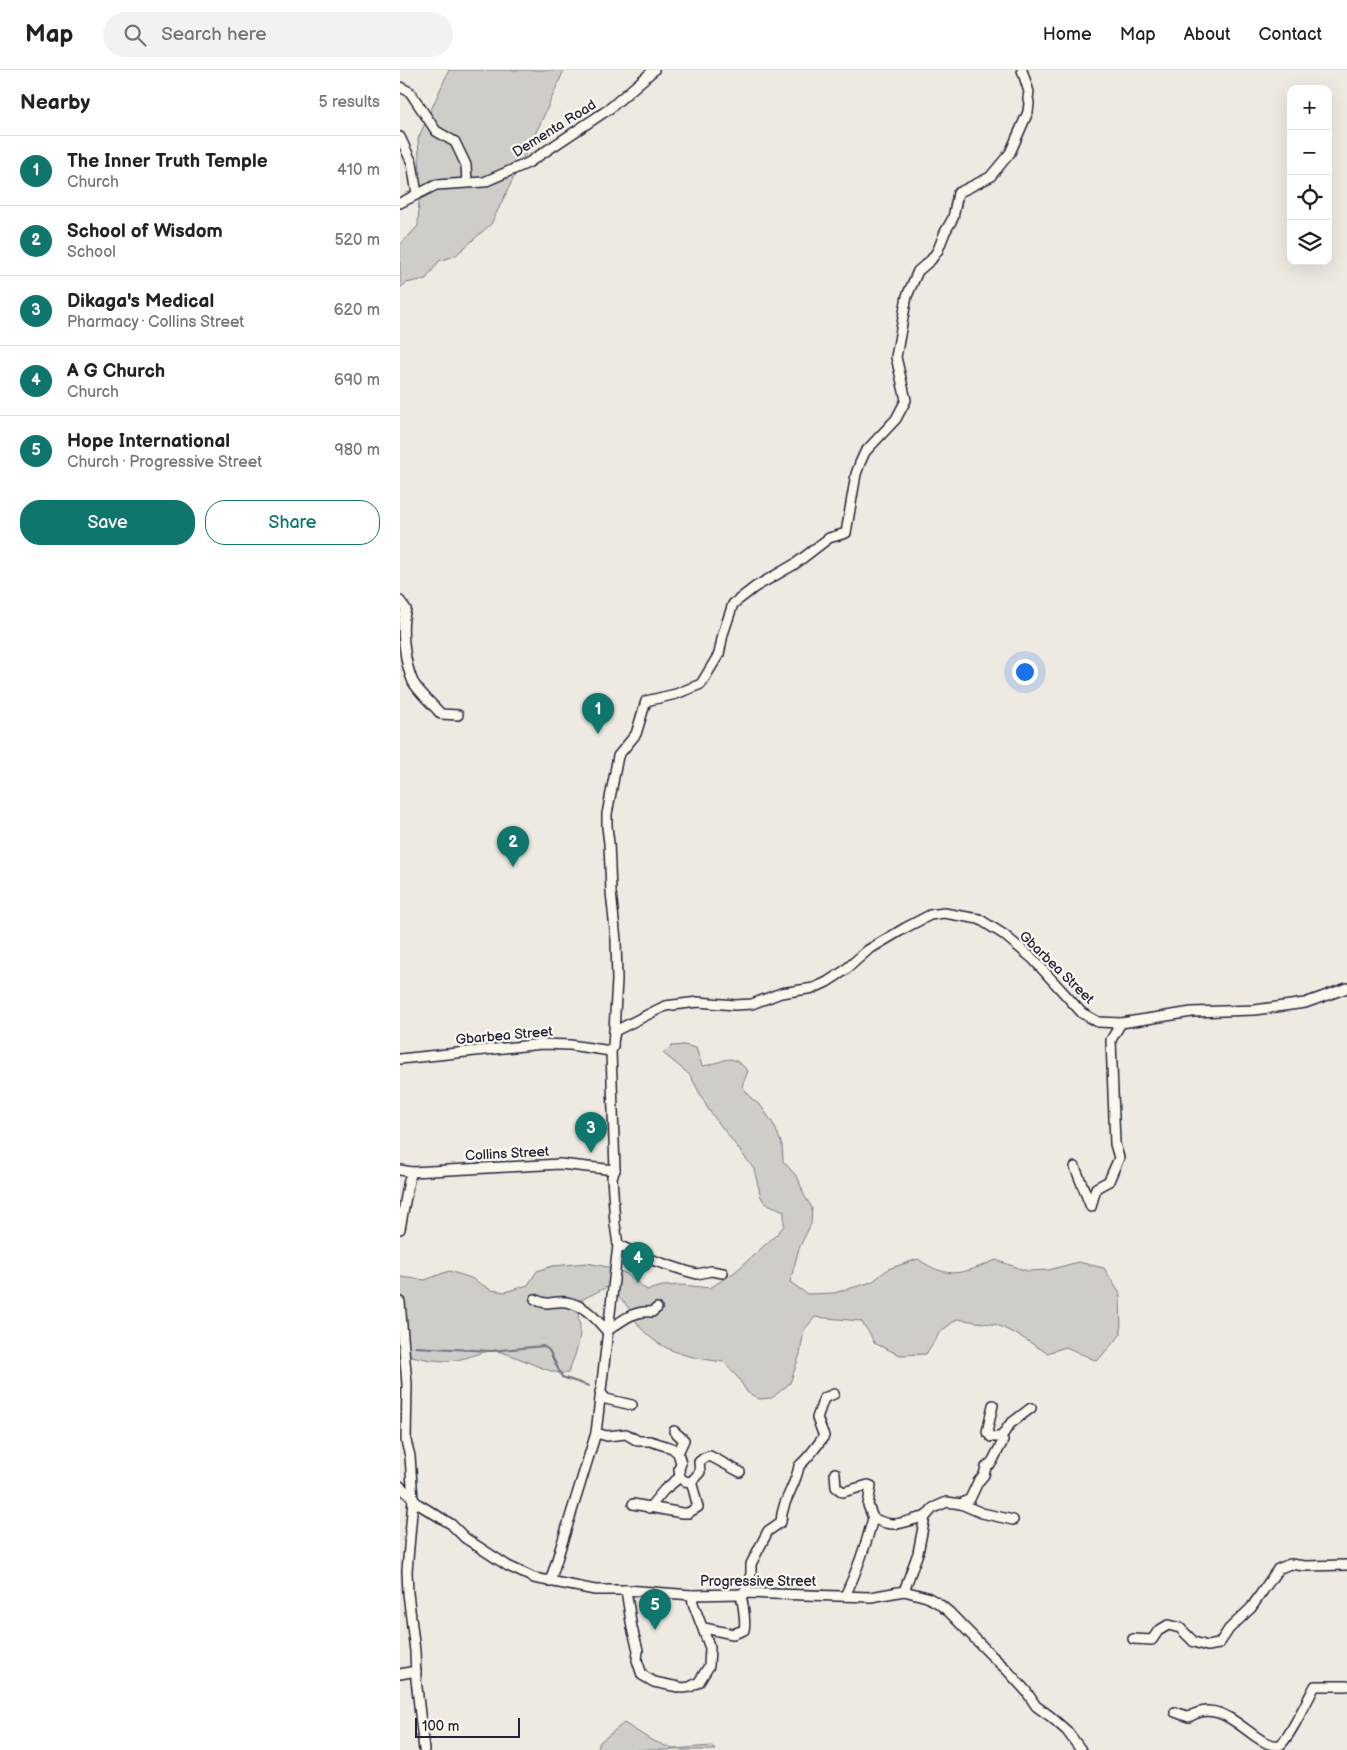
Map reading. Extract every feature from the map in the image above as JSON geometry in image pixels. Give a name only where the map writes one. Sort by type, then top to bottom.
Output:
[{"type":"street","name":"Dementa Road","points":[[400,203],[436,185],[484,182],[528,163],[609,109],[654,70]]},
{"type":"street","points":[[550,1582],[596,1433],[618,1245],[612,1177],[615,1170],[612,1049],[617,980],[607,827],[618,756],[636,734],[646,701],[676,694],[701,684],[718,654],[733,604],[755,587],[795,564],[829,538],[846,533],[856,474],[863,458],[874,441],[896,419],[906,400],[896,357],[907,296],[918,271],[931,260],[938,250],[953,218],[958,194],[990,177],[1010,153],[1030,103],[1028,98],[1029,92],[1022,70]]},
{"type":"street","points":[[400,87],[410,92],[436,131],[455,142],[466,165],[467,182]]},
{"type":"street","points":[[400,137],[412,163],[417,194]]},
{"type":"street","points":[[400,601],[406,609],[403,620],[407,658],[414,683],[441,714],[458,716]]},
{"type":"street","name":"Gbarbea Street","points":[[400,1060],[542,1044],[570,1044],[612,1049],[615,1031],[665,1006],[698,1002],[735,1005],[752,1004],[781,993],[814,988],[844,971],[868,950],[905,928],[930,915],[944,913],[979,919],[1003,934],[1033,959],[1082,1013],[1098,1022],[1121,1023],[1192,1012],[1255,1010],[1305,1003],[1347,988]]},
{"type":"street","points":[[1074,1167],[1091,1207],[1096,1188],[1109,1181],[1119,1158],[1115,1144],[1111,1040],[1121,1023]]},
{"type":"street","name":"Collins Street","points":[[400,1170],[412,1172],[560,1164],[615,1170]]},
{"type":"street","points":[[400,1229],[412,1172]]},
{"type":"street","points":[[618,1245],[648,1259],[686,1272],[697,1274],[711,1271],[724,1274]]},
{"type":"street","points":[[535,1299],[542,1304],[566,1302],[588,1310],[607,1331]]},
{"type":"street","points":[[400,1302],[406,1384],[406,1441],[410,1456],[413,1500],[407,1571],[424,1750]]},
{"type":"street","points":[[607,1331],[623,1319],[641,1311],[652,1312],[657,1308]]},
{"type":"street","points":[[600,1392],[606,1399],[632,1405]]},
{"type":"street","points":[[704,1628],[733,1634],[744,1630],[746,1625],[742,1609],[742,1594],[751,1574],[751,1564],[768,1531],[781,1522],[785,1500],[798,1476],[799,1466],[806,1460],[808,1454],[824,1436],[817,1418],[824,1398],[834,1394]]},
{"type":"street","points":[[993,1405],[987,1432],[992,1437],[1001,1437]]},
{"type":"street","points":[[961,1504],[970,1499],[978,1482],[984,1475],[986,1467],[992,1462],[1003,1441],[1001,1437],[1010,1424],[1031,1408]]},
{"type":"street","points":[[633,1504],[688,1513],[698,1507],[693,1492],[693,1485],[680,1477],[678,1469],[681,1463],[678,1453],[684,1440],[674,1431]]},
{"type":"street","points":[[596,1433],[607,1436],[626,1434],[638,1441],[650,1440],[662,1444],[678,1453]]},
{"type":"street","points":[[690,1482],[700,1472],[699,1462],[710,1456],[740,1472]]},
{"type":"street","points":[[835,1473],[836,1487],[843,1492],[868,1485],[871,1486],[868,1505],[873,1518],[856,1572],[845,1596]]},
{"type":"street","points":[[649,1508],[664,1490],[680,1477]]},
{"type":"street","name":"Progressive Street","points":[[400,1486],[413,1500],[451,1524],[465,1538],[508,1566],[534,1578],[550,1582],[595,1590],[626,1590],[692,1595],[742,1594],[871,1597],[904,1591],[927,1597],[938,1602],[949,1612],[1006,1669],[1026,1691],[1036,1706],[1067,1731],[1081,1750]]},
{"type":"street","points":[[873,1518],[894,1526],[925,1516],[933,1508],[947,1502],[961,1504],[982,1513],[1013,1520]]},
{"type":"street","points":[[904,1591],[918,1553],[925,1516]]},
{"type":"street","points":[[1133,1639],[1152,1640],[1158,1631],[1168,1625],[1180,1628],[1194,1642],[1207,1646],[1219,1644],[1229,1629],[1251,1608],[1278,1569],[1290,1564],[1305,1566],[1347,1565]]},
{"type":"street","points":[[626,1590],[642,1675],[654,1682],[683,1688],[690,1687],[699,1682],[709,1666],[710,1648],[693,1603],[692,1595]]},
{"type":"street","points":[[400,1674],[416,1671]]},
{"type":"street","points":[[1175,1712],[1189,1717],[1206,1711],[1221,1716],[1250,1736],[1259,1745],[1272,1749],[1281,1744],[1291,1731],[1316,1686],[1347,1686]]},
{"type":"shaded area","points":[[449,70],[564,70],[542,120],[491,224],[455,256],[439,261],[426,279],[406,283],[400,288],[400,245],[418,226],[420,173],[418,139]]},
{"type":"shaded area","points":[[684,1045],[696,1048],[702,1066],[731,1059],[741,1064],[748,1071],[742,1086],[752,1099],[761,1106],[774,1125],[782,1145],[783,1161],[798,1178],[804,1195],[812,1208],[811,1224],[799,1248],[790,1282],[807,1294],[834,1293],[872,1282],[888,1269],[918,1259],[939,1270],[957,1273],[996,1260],[1027,1271],[1049,1270],[1078,1262],[1104,1268],[1120,1294],[1121,1334],[1097,1361],[1066,1347],[1047,1353],[1020,1336],[997,1325],[957,1319],[940,1332],[926,1354],[900,1355],[874,1343],[861,1321],[815,1317],[804,1330],[800,1354],[790,1383],[772,1398],[759,1399],[747,1392],[739,1379],[724,1362],[678,1353],[658,1343],[640,1327],[625,1303],[607,1287],[581,1300],[578,1313],[579,1342],[568,1373],[552,1371],[495,1351],[446,1361],[430,1360],[400,1353],[400,1277],[425,1280],[449,1271],[471,1278],[491,1290],[505,1292],[528,1285],[537,1271],[553,1266],[587,1263],[613,1268],[627,1274],[647,1290],[663,1286],[682,1285],[710,1288],[735,1272],[776,1235],[784,1226],[784,1211],[765,1203],[761,1197],[754,1169],[708,1109],[690,1075],[663,1053],[672,1046]]},
{"type":"shaded area","points":[[624,1723],[651,1740],[673,1749],[712,1746],[715,1750],[597,1750],[600,1742]]},
{"type":"waterway","points":[[415,1347],[491,1351],[543,1346],[549,1350],[562,1377],[589,1386]]},
{"type":"place","name":"The Inner Truth Temple","points":[[598,734]]},
{"type":"place","name":"School of Wisdom","points":[[513,867]]},
{"type":"place","name":"Dikaga's Medical","points":[[591,1153]]},
{"type":"place","name":"A G Church","points":[[638,1283]]},
{"type":"place","name":"Hope International","points":[[655,1630]]}]
